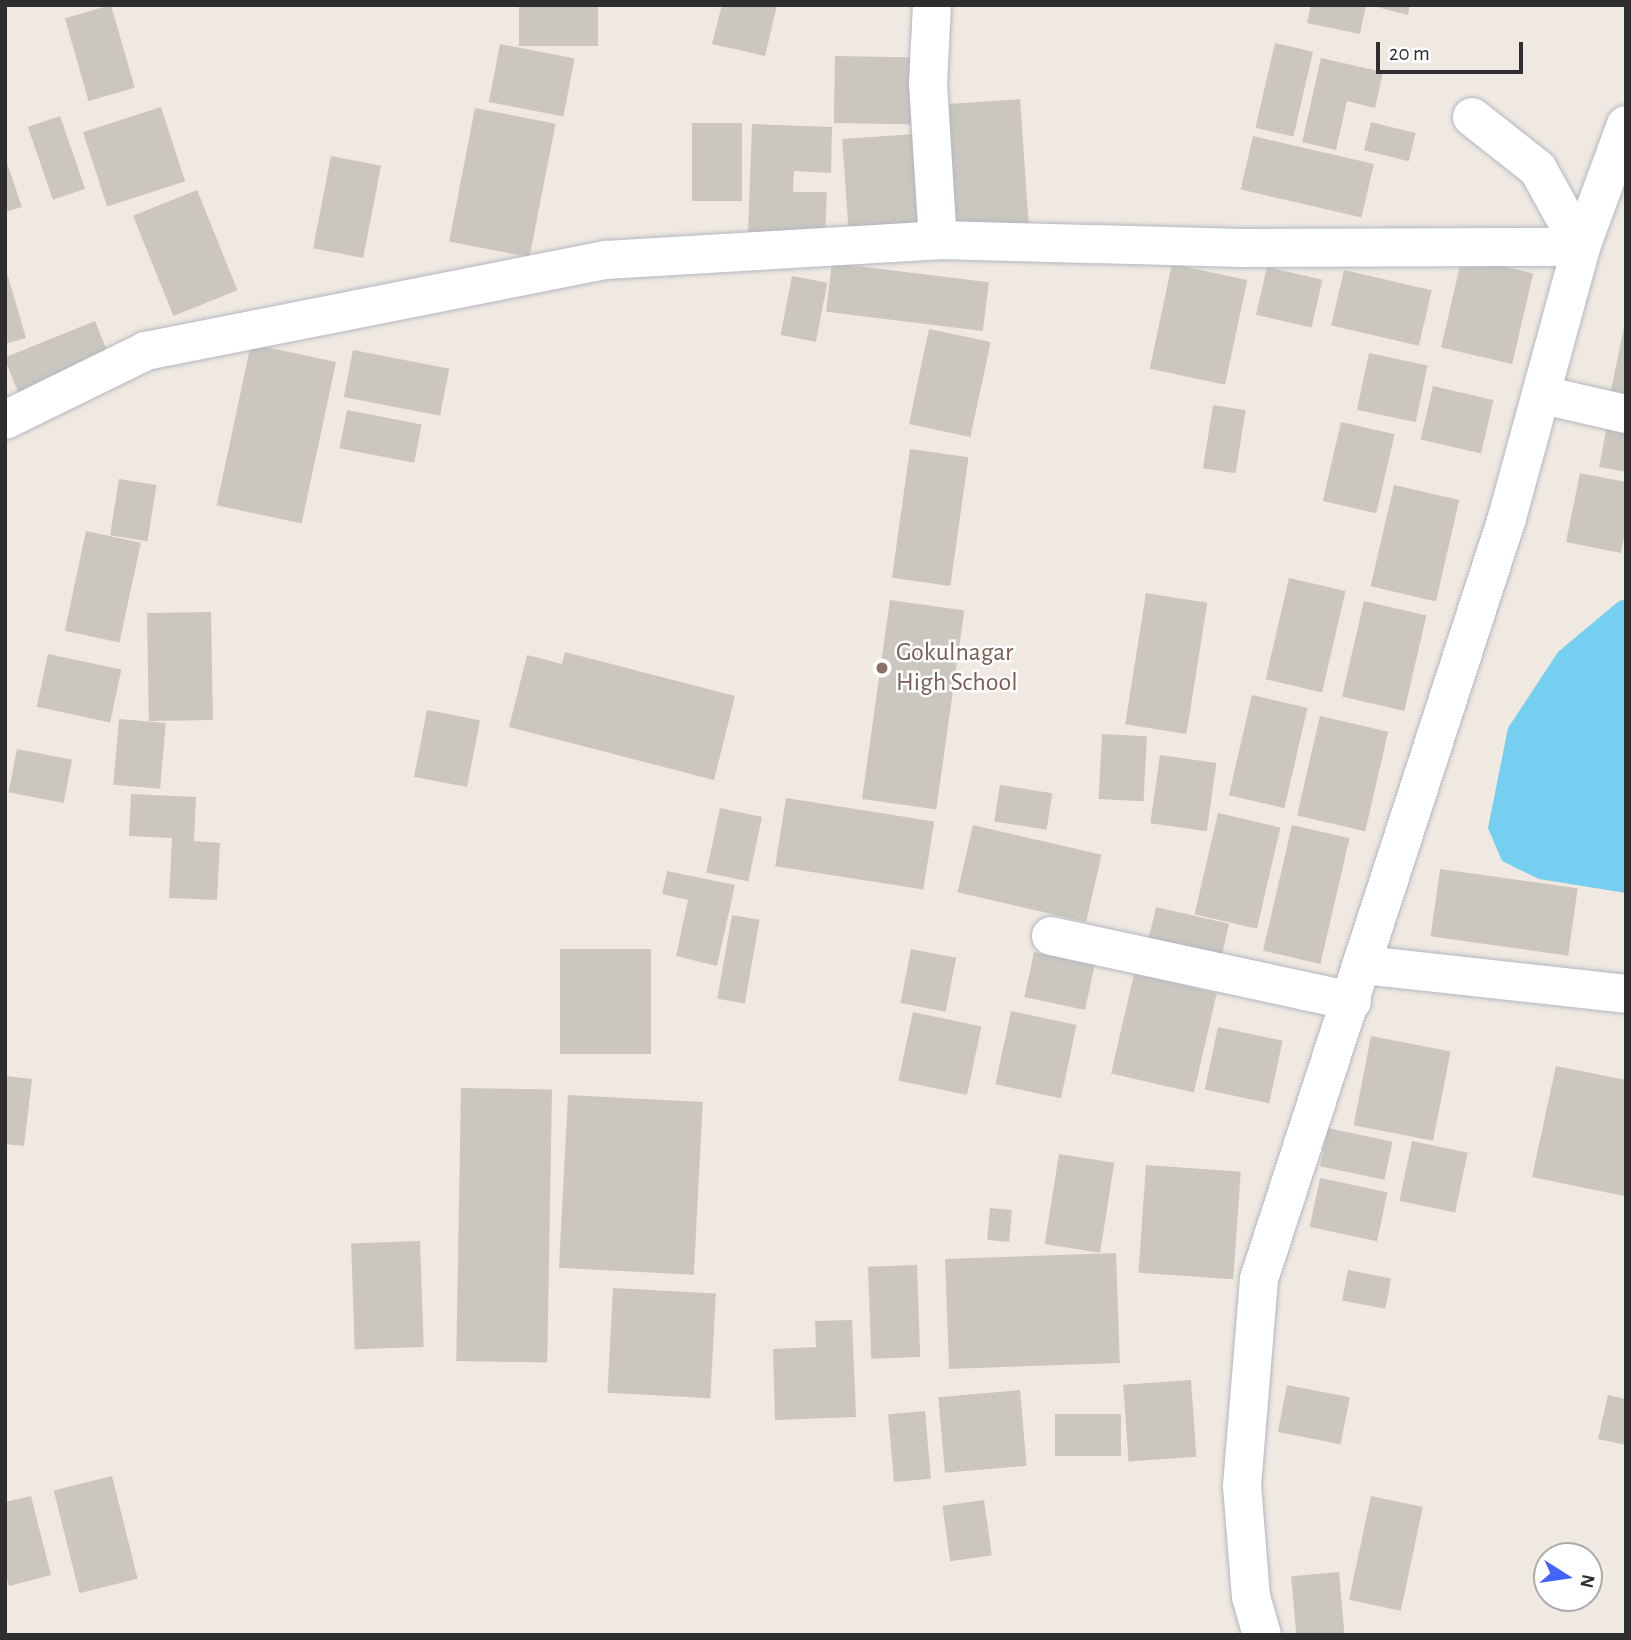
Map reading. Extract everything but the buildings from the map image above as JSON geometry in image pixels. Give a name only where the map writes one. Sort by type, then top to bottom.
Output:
[{"type":"street","points":[[932,5],[929,83],[939,240]]},
{"type":"street","points":[[1472,117],[1538,169],[1581,247]]},
{"type":"street","points":[[1262,1635],[1251,1597],[1242,1486],[1259,1279],[1364,965],[1507,519],[1543,395],[1581,247],[1626,125]]},
{"type":"street","points":[[5,420],[146,351],[606,260],[939,240],[1242,248],[1581,247]]},
{"type":"street","points":[[1543,395],[1626,414]]},
{"type":"street","points":[[1051,936],[1352,1001]]},
{"type":"street","points":[[1364,965],[1626,994]]},
{"type":"water","points":[[1626,599],[1626,893],[1539,879],[1502,861],[1488,828],[1508,728],[1558,652],[1619,601]]},
{"type":"place","name":"Gokulnagar High School","points":[[882,668]]}]
